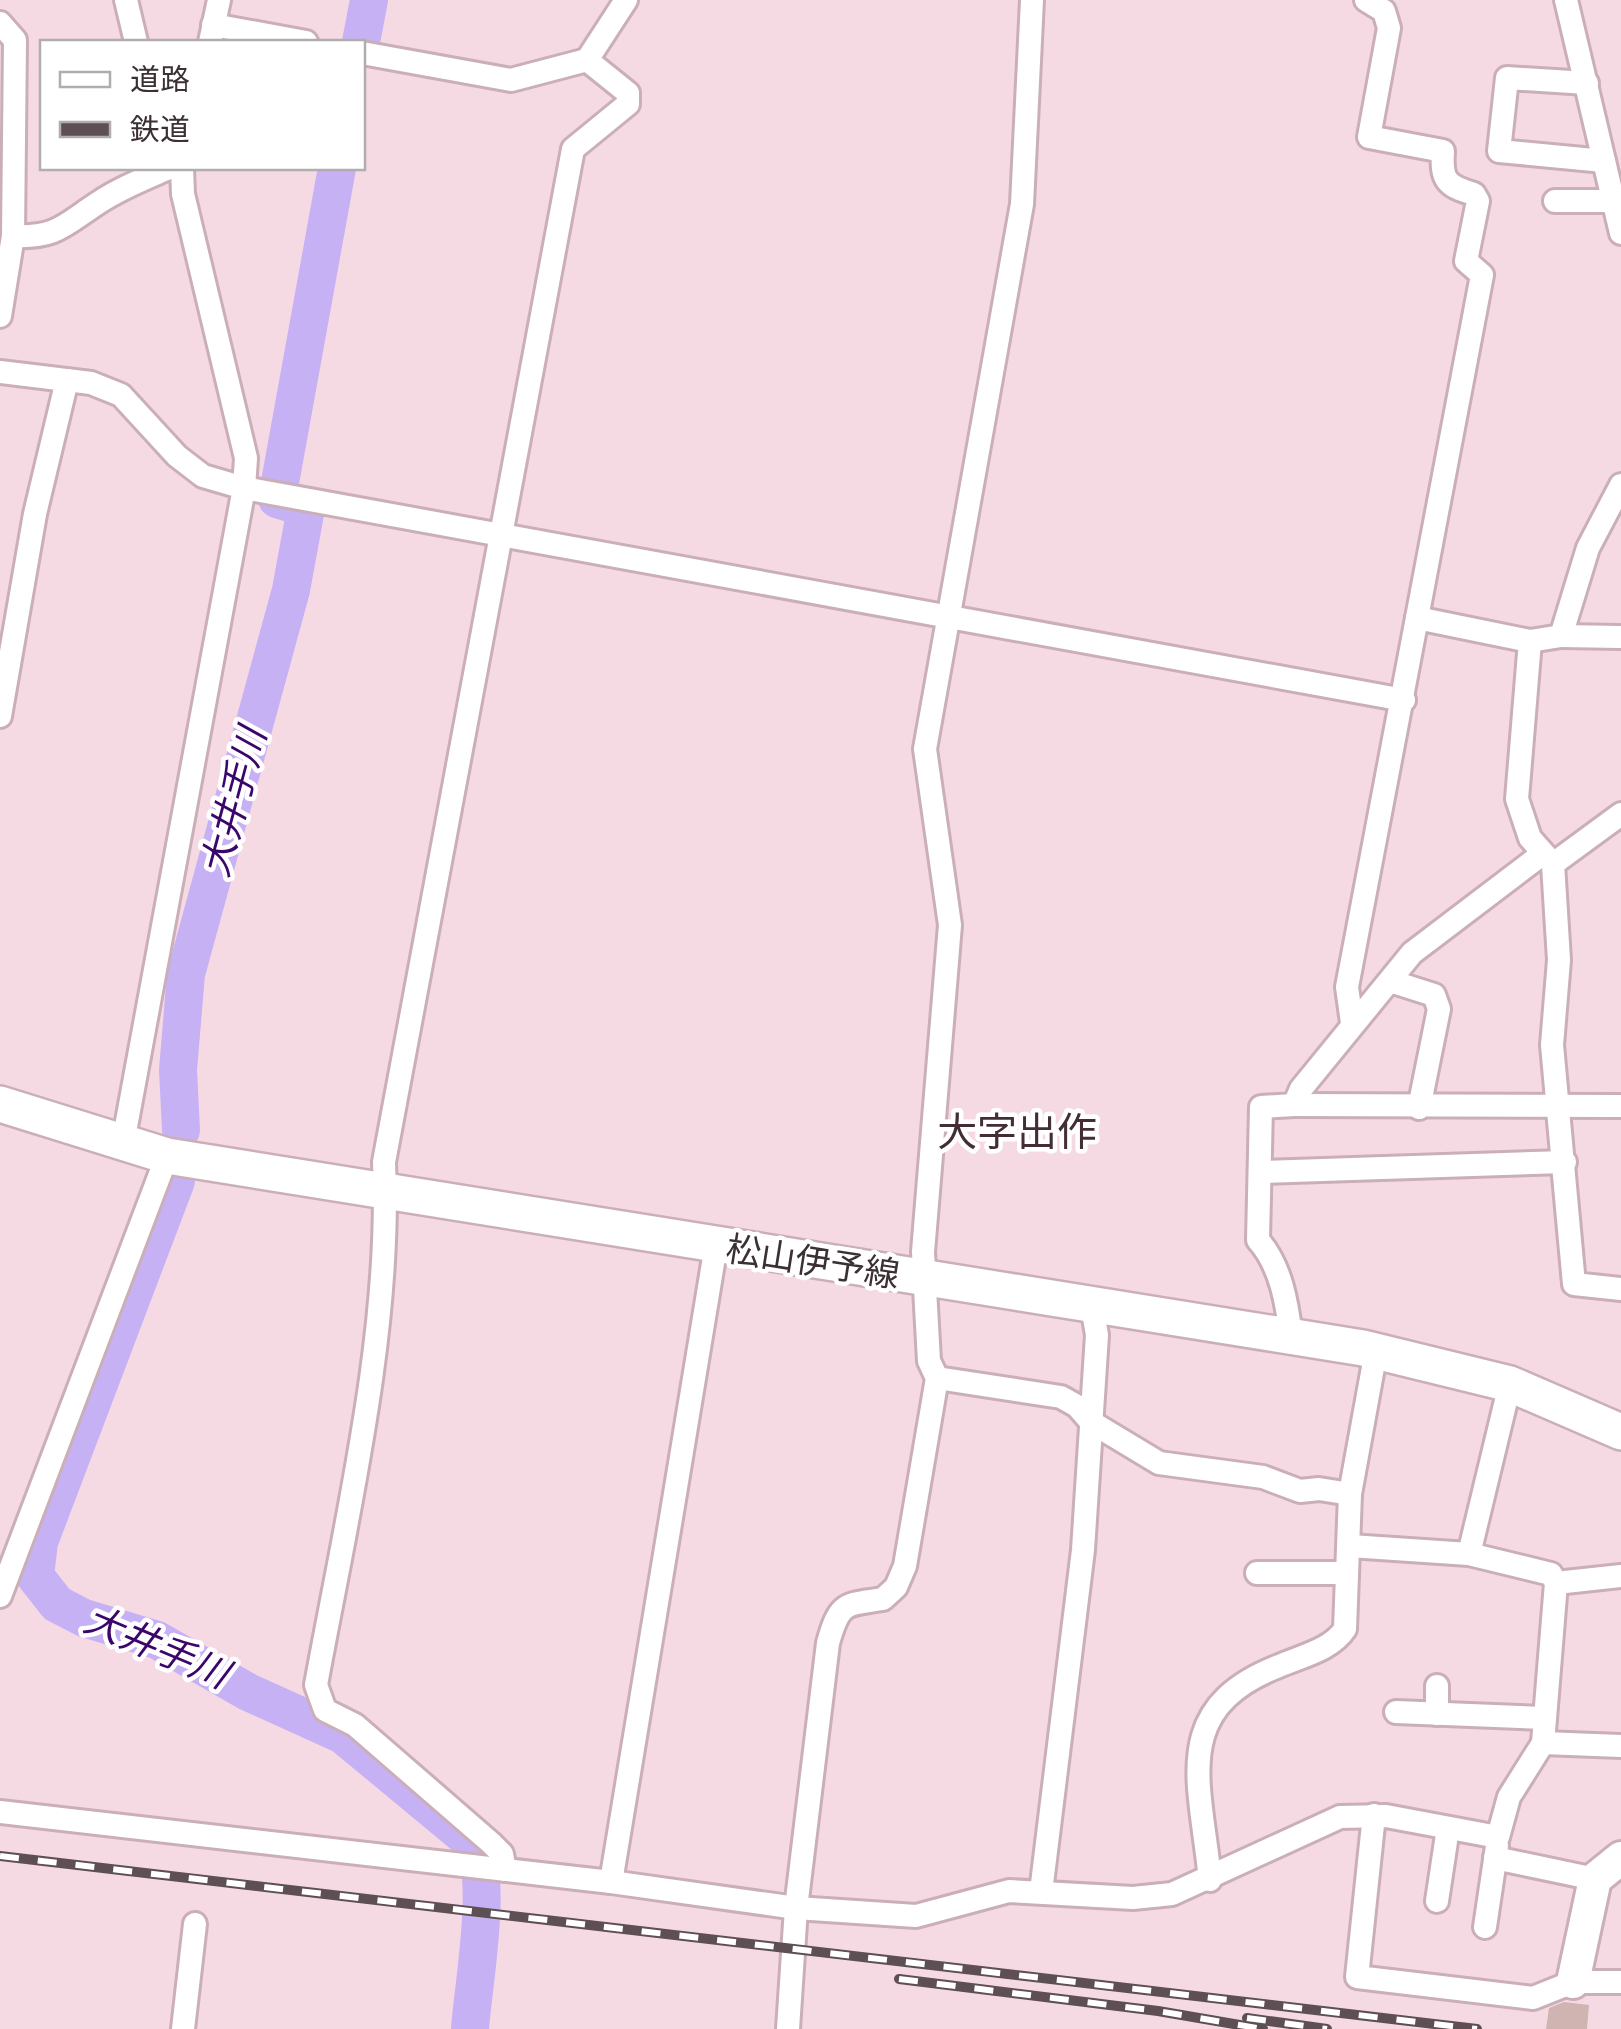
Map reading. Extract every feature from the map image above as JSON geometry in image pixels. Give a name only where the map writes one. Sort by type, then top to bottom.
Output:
[{"type":"main road","name":"松山伊予線","points":[[0,1104],[168,1156],[1376,1351],[1510,1384],[1621,1432]]},
{"type":"main road","points":[[1572,1982],[1595,1878],[1621,1858]]},
{"type":"street","points":[[126,0],[136,40]]},
{"type":"street","points":[[219,0],[212,34],[282,40]]},
{"type":"street","points":[[365,53],[511,80],[587,60],[626,0]]},
{"type":"street","points":[[788,2029],[796,1908],[828,1643],[847,1604],[883,1599],[896,1587],[904,1566],[937,1378],[928,1361],[923,1252],[950,925],[925,749],[1022,204],[1032,0]]},
{"type":"street","points":[[1352,1023],[1348,986],[1482,274],[1466,261],[1478,201],[1474,194],[1450,187],[1443,178],[1443,151],[1369,137],[1389,28],[1384,11],[1366,0]]},
{"type":"street","points":[[1566,0],[1621,233]]},
{"type":"street","points":[[0,23],[15,40],[6,169],[13,236],[0,316]]},
{"type":"street","points":[[490,1868],[502,1854],[492,1843],[355,1725],[325,1710],[317,1698],[374,1338],[384,1162],[573,149],[628,104],[628,93],[587,60]]},
{"type":"street","points":[[1587,83],[1507,78],[1499,151],[1604,161]]},
{"type":"street","points":[[13,236],[41,238],[59,231],[128,178],[161,170]]},
{"type":"street","points":[[123,1144],[244,488],[246,458],[182,194],[182,170]]},
{"type":"street","points":[[1556,201],[1614,201]]},
{"type":"street","points":[[0,372],[67,380],[121,394],[176,456],[202,476],[244,488],[1404,700]]},
{"type":"street","points":[[0,716],[35,514],[67,380]]},
{"type":"street","points":[[1561,636],[1588,548],[1621,485]]},
{"type":"street","points":[[1417,618],[1530,641],[1561,636],[1621,637]]},
{"type":"street","points":[[1530,641],[1517,799],[1547,859],[1559,960],[1552,1045],[1574,1284],[1621,1289]]},
{"type":"street","points":[[1294,1104],[1300,1089],[1412,953],[1547,859],[1621,814]]},
{"type":"street","points":[[1390,981],[1434,995],[1439,1009],[1440,1023],[1425,1061],[1419,1108]]},
{"type":"street","points":[[1291,1337],[1287,1300],[1268,1251],[1258,1240],[1263,1172],[1261,1107],[1621,1106]]},
{"type":"street","points":[[0,1596],[168,1156]]},
{"type":"street","points":[[1263,1172],[1565,1162]]},
{"type":"street","points":[[612,1882],[716,1245]]},
{"type":"street","points":[[1041,1892],[1084,1550],[1097,1335],[1092,1306]]},
{"type":"street","points":[[1210,1880],[1198,1757],[1204,1726],[1230,1691],[1244,1680],[1338,1640],[1345,1629],[1350,1494],[1376,1351]]},
{"type":"street","points":[[937,1378],[1061,1397],[1078,1406],[1091,1422],[1159,1464],[1263,1477],[1300,1491],[1350,1494]]},
{"type":"street","points":[[1469,1554],[1510,1384]]},
{"type":"street","points":[[1350,1546],[1469,1554],[1551,1574],[1556,1583],[1543,1743],[1509,1797],[1485,1926]]},
{"type":"street","points":[[1257,1573],[1347,1572]]},
{"type":"street","points":[[1556,1583],[1621,1576]]},
{"type":"street","points":[[1437,1686],[1438,1714]]},
{"type":"street","points":[[1396,1712],[1545,1718]]},
{"type":"street","points":[[1543,1743],[1621,1746]]},
{"type":"street","points":[[0,1812],[612,1882],[796,1908],[916,1916],[1009,1891],[1153,1899],[1210,1880],[1325,1822],[1374,1815],[1448,1828],[1497,1848],[1595,1878]]},
{"type":"street","points":[[1374,1815],[1358,1976],[1533,1998],[1572,1982],[1621,1982]]},
{"type":"street","points":[[1437,1901],[1448,1828]]},
{"type":"street","points":[[183,2029],[194,1924]]},
{"type":"building","points":[[1564,2002],[1589,2005],[1587,2029],[1546,2029],[1549,2008]]},
{"type":"waterway","name":"大井手川","points":[[361,40],[369,0]]},
{"type":"waterway","name":"大井手川","points":[[279,488],[337,170]]},
{"type":"waterway","name":"大井手川","points":[[181,1130],[178,1070],[186,974],[291,590],[306,508],[277,499]]},
{"type":"waterway","name":"大井手川","points":[[176,1181],[39,1542],[35,1576],[57,1604],[84,1618],[157,1640],[248,1692],[343,1735],[471,1841],[478,1857],[482,1904],[470,2029]]},
{"type":"railway","points":[[0,1856],[1477,2029]]},
{"type":"railway","points":[[899,1979],[1158,2011],[1263,2029]]},
{"type":"railway","points":[[1247,2018],[1327,2029]]},
{"type":"district","name":"大字出作","points":[[1017,1131]]}]
